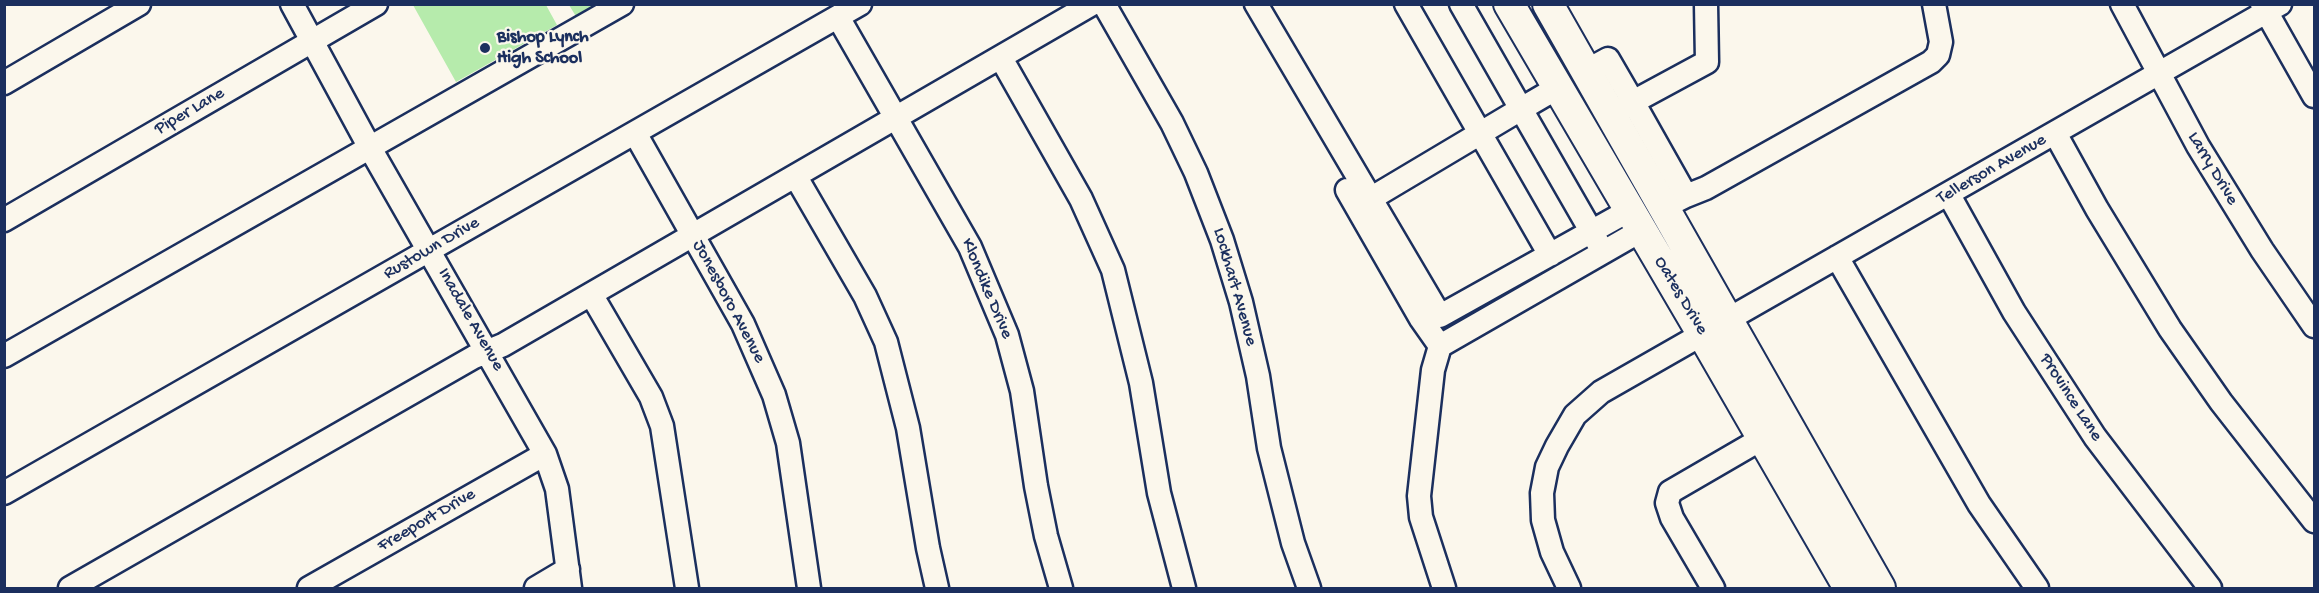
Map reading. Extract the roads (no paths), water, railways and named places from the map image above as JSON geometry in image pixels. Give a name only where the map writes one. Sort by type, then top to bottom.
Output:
[{"type":"main road","name":"Oates Drive","points":[[1509,4],[1636,220],[1715,328],[1880,588]]},
{"type":"main road","name":"Oates Drive","points":[[1548,4],[1586,71],[1622,109],[1675,202],[1715,328],[1763,438],[1849,588]]},
{"type":"main road","points":[[1557,88],[1586,71]]},
{"type":"street","points":[[4,83],[139,4]]},
{"type":"street","name":"Inadale Avenue","points":[[292,4],[311,43],[370,148],[545,454],[557,489],[569,579]]},
{"type":"street","name":"Piper Lane","points":[[4,220],[376,4]]},
{"type":"street","points":[[4,356],[622,4]]},
{"type":"street","name":"Rustown Drive","points":[[4,494],[860,4]]},
{"type":"street","points":[[70,588],[463,363],[503,345],[1092,4]]},
{"type":"street","name":"Lockhart Avenue","points":[[1104,4],[1172,123],[1196,173],[1222,240],[1258,376],[1269,448],[1293,543],[1309,588]]},
{"type":"street","points":[[1240,4],[1421,319],[1440,346]]},
{"type":"street","points":[[1256,4],[1440,316],[1591,232],[1636,220]]},
{"type":"street","points":[[1406,4],[1550,255]]},
{"type":"street","points":[[1461,4],[1603,252]]},
{"type":"street","points":[[1622,109],[1707,62],[1706,4]]},
{"type":"street","points":[[1675,202],[1706,188],[1931,62],[1938,55],[1941,42],[1934,4]]},
{"type":"street","name":"Larry Drive","points":[[2122,4],[2198,146],[2262,250],[2314,326]]},
{"type":"street","points":[[2269,7],[2314,96]]},
{"type":"street","name":"Tellerson Avenue","points":[[1569,588],[1552,552],[1543,520],[1542,492],[1547,467],[1575,415],[1601,392],[1949,195],[2269,7]]},
{"type":"street","name":"Klondike Drive","points":[[838,17],[970,247],[1007,334],[1022,391],[1044,526],[1061,588]]},
{"type":"street","points":[[1001,58],[1081,199],[1113,270],[1141,382],[1159,493],[1175,562],[1184,588]]},
{"type":"street","points":[[1370,199],[1557,88]]},
{"type":"street","name":"Jonesboro Avenue","points":[[635,133],[743,324],[774,394],[788,443],[809,588]]},
{"type":"street","points":[[2055,133],[2097,209],[2170,329],[2221,402],[2314,521]]},
{"type":"street","points":[[796,177],[865,296],[886,342],[908,428],[937,588]]},
{"type":"street","name":"Province Lane","points":[[1949,195],[2014,312],[2095,437],[2210,588]]},
{"type":"street","points":[[1444,588],[1421,517],[1419,496],[1433,370],[1440,346],[1603,252],[1636,220]]},
{"type":"street","points":[[1837,257],[1979,504],[2037,588]]},
{"type":"street","points":[[591,294],[651,397],[662,426],[687,588]]},
{"type":"street","points":[[1713,588],[1672,518],[1667,503],[1670,492],[1763,438]]},
{"type":"street","name":"Freeport Drive","points":[[309,588],[545,454]]},
{"type":"street","points":[[536,588],[569,579]]},
{"type":"place","name":"Bishop Lynch High School","points":[[485,48]]}]
